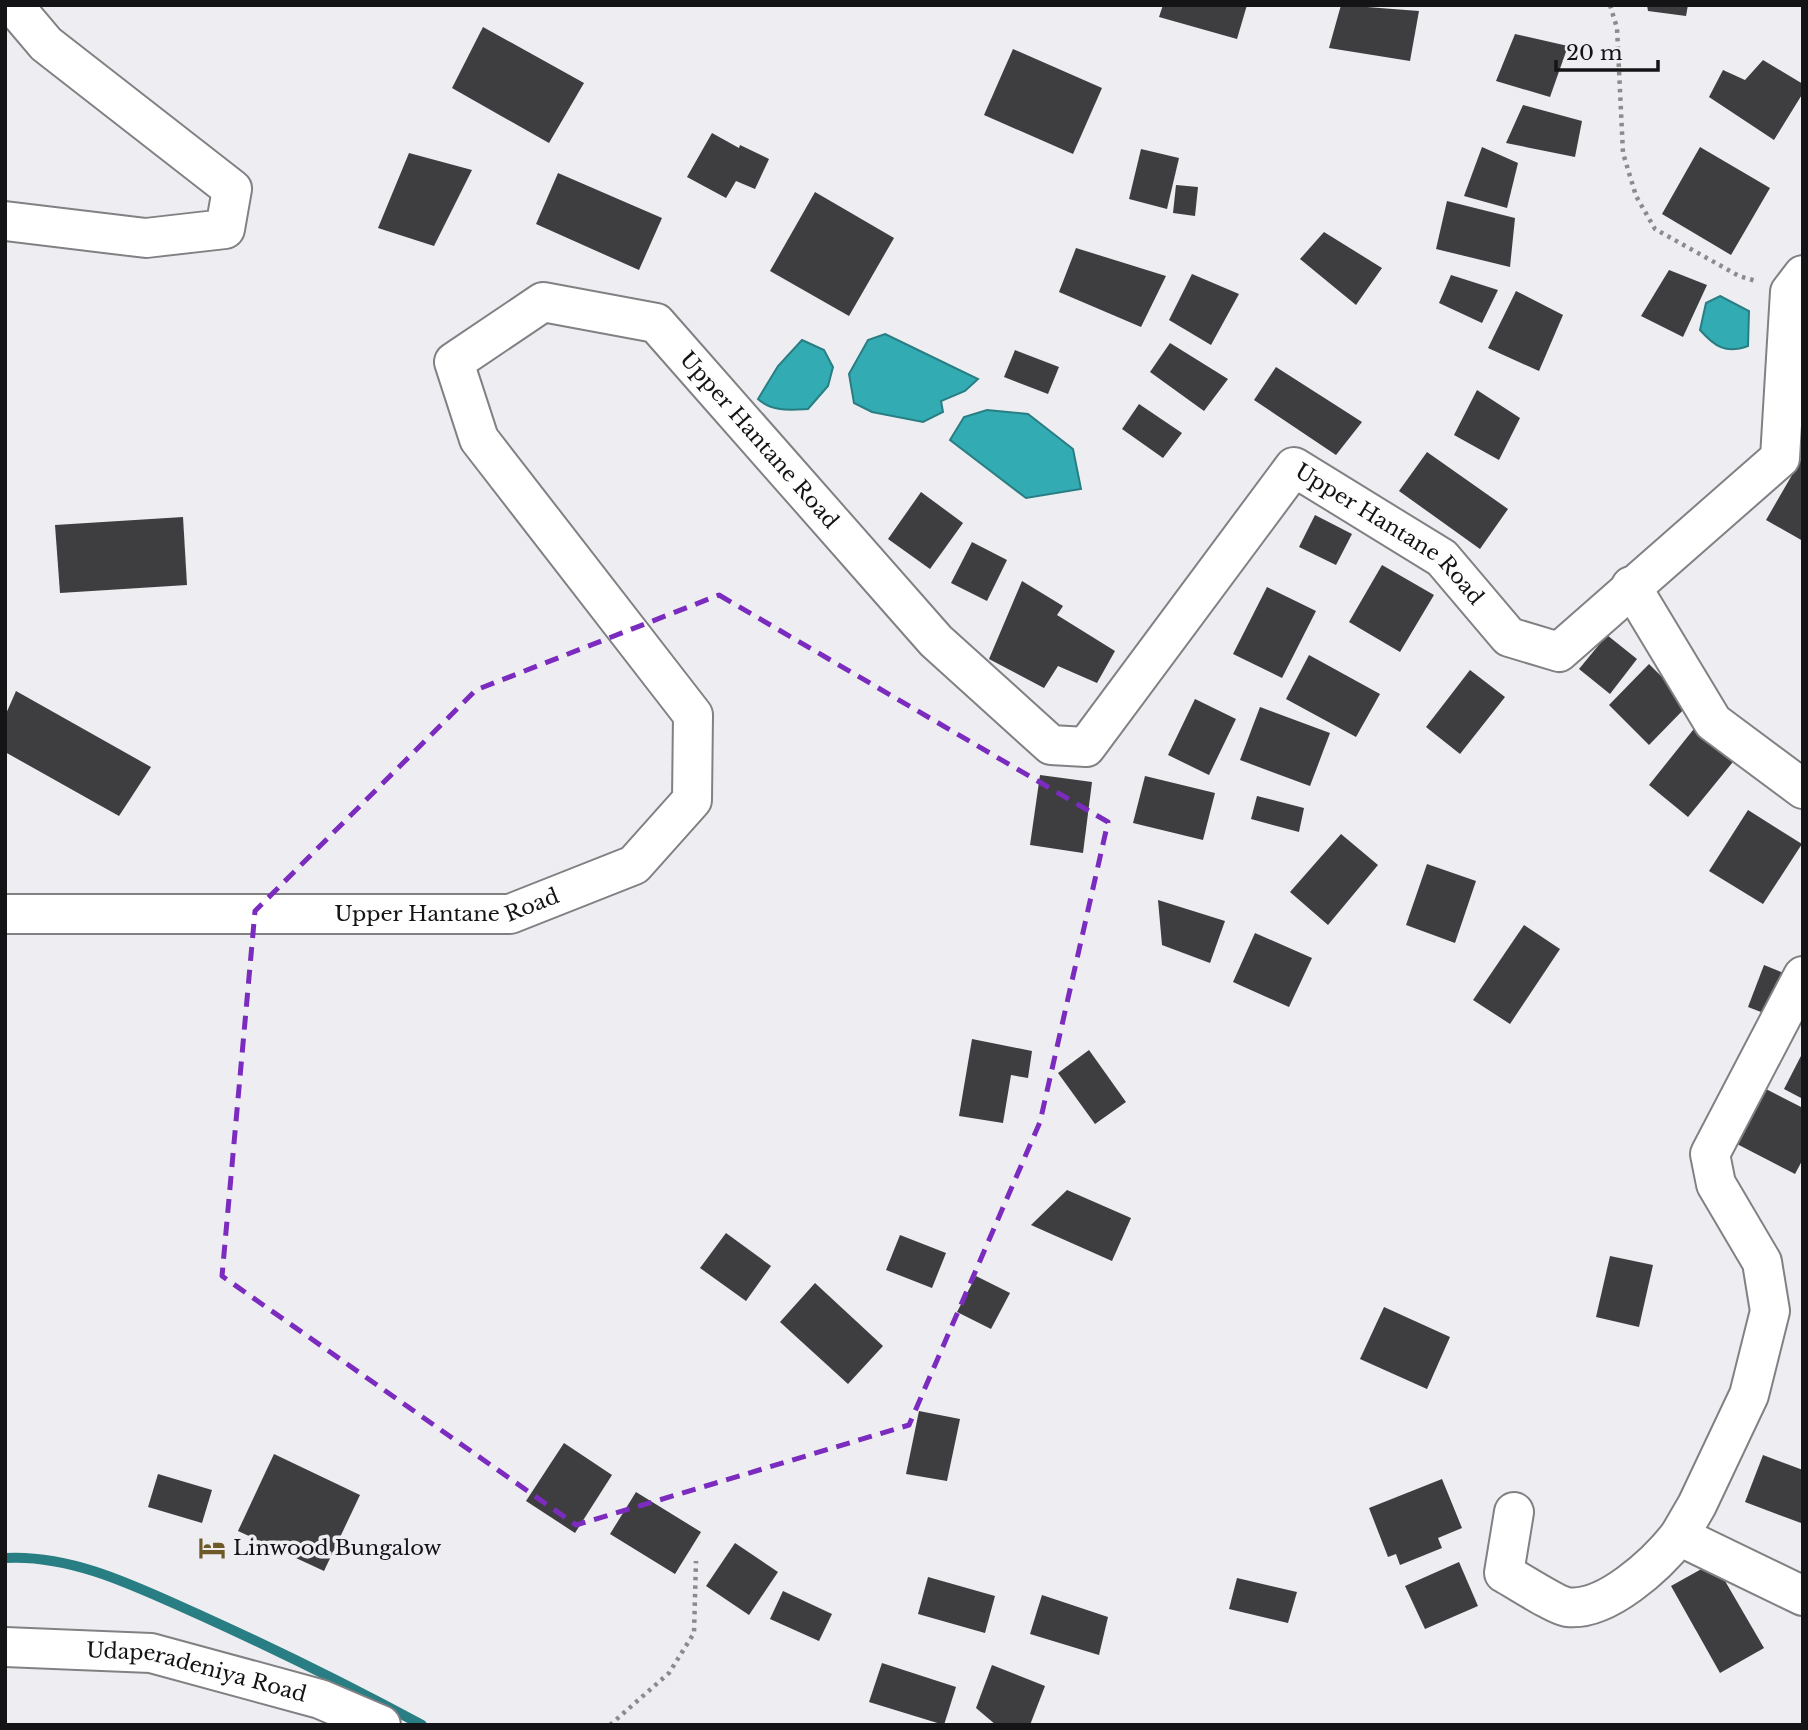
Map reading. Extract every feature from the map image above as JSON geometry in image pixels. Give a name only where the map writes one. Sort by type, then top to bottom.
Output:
[{"type":"street","points":[[5,221],[146,238],[225,229],[232,189],[46,44],[13,5]]},
{"type":"street","name":"Upper Hantane Road","points":[[5,914],[510,914],[634,865],[692,800],[693,715],[479,439],[454,362],[543,302],[656,323],[936,641],[1051,745],[1086,747],[1294,467],[1442,558],[1509,637],[1559,652],[1631,586],[1780,458],[1796,283]]},
{"type":"street","points":[[1631,586],[1713,722],[1803,789]]},
{"type":"street","points":[[1514,1512],[1504,1573],[1566,1607],[1605,1601],[1663,1556],[1679,1536],[1697,1505],[1749,1395],[1770,1311],[1762,1262],[1716,1184],[1710,1154],[1803,976]]},
{"type":"street","points":[[1679,1536],[1803,1596]]},
{"type":"street","name":"Udaperadeniya Road","points":[[5,1647],[150,1653],[320,1699],[381,1725]]},
{"type":"path","points":[[1611,5],[1617,28],[1623,153],[1636,196],[1655,229],[1739,276],[1796,283]]},
{"type":"path","points":[[610,1725],[669,1673],[694,1633],[696,1561]]},
{"type":"highlighted area","points":[[719,595],[1108,822],[1040,1122],[909,1425],[576,1525],[222,1276],[255,911],[476,690]]},
{"type":"water","points":[[1720,296],[1749,311],[1748,346],[1733,349],[1721,347],[1700,330],[1706,303]]},
{"type":"water","points":[[885,334],[978,379],[965,391],[941,401],[943,412],[923,422],[872,412],[854,403],[849,374],[868,340]]},
{"type":"water","points":[[802,340],[824,350],[833,367],[828,386],[808,409],[782,409],[763,403],[758,399],[778,366]]},
{"type":"water","points":[[987,410],[1028,414],[1073,449],[1081,489],[1026,498],[950,440],[964,417]]},
{"type":"building","points":[[1163,5],[1247,5],[1237,39],[1159,17]]},
{"type":"building","points":[[1341,5],[1419,11],[1410,61],[1329,48]]},
{"type":"building","points":[[1647,5],[1688,5],[1686,16],[1648,11]]},
{"type":"building","points":[[483,27],[584,83],[549,143],[452,88]]},
{"type":"building","points":[[1515,34],[1568,46],[1550,97],[1496,81]]},
{"type":"building","points":[[1013,49],[1102,88],[1073,154],[984,115]]},
{"type":"building","points":[[1763,60],[1803,84],[1803,93],[1774,140],[1709,97],[1723,70],[1745,80]]},
{"type":"building","points":[[1523,105],[1582,121],[1575,157],[1506,143]]},
{"type":"building","points":[[712,133],[739,148],[740,145],[769,159],[755,189],[736,181],[726,198],[687,177]]},
{"type":"building","points":[[1482,147],[1518,163],[1507,208],[1464,196]]},
{"type":"building","points":[[1700,147],[1770,188],[1731,255],[1662,214]]},
{"type":"building","points":[[1141,149],[1179,158],[1167,209],[1129,199]]},
{"type":"building","points":[[409,153],[472,170],[434,246],[378,228]]},
{"type":"building","points":[[558,173],[662,218],[639,270],[536,224]]},
{"type":"building","points":[[1176,185],[1198,187],[1195,216],[1173,213]]},
{"type":"building","points":[[815,192],[894,238],[849,316],[770,271]]},
{"type":"building","points":[[1447,201],[1515,218],[1510,267],[1436,249]]},
{"type":"building","points":[[1324,232],[1382,268],[1356,305],[1300,259]]},
{"type":"building","points":[[1076,248],[1166,276],[1141,327],[1059,292]]},
{"type":"building","points":[[1669,270],[1707,285],[1683,337],[1641,316]]},
{"type":"building","points":[[1192,274],[1239,294],[1211,345],[1169,320]]},
{"type":"building","points":[[1451,275],[1498,290],[1482,323],[1439,303]]},
{"type":"building","points":[[1516,291],[1563,315],[1539,371],[1488,348]]},
{"type":"building","points":[[1170,343],[1228,379],[1204,411],[1150,372]]},
{"type":"building","points":[[1015,350],[1059,367],[1048,394],[1004,377]]},
{"type":"building","points":[[1276,367],[1362,422],[1336,455],[1254,400]]},
{"type":"building","points":[[1477,390],[1520,418],[1499,460],[1454,435]]},
{"type":"building","points":[[1139,404],[1182,433],[1163,458],[1122,429]]},
{"type":"building","points":[[1427,452],[1508,509],[1480,549],[1399,491]]},
{"type":"building","points":[[1803,456],[1803,541],[1766,520]]},
{"type":"building","points":[[921,492],[963,523],[930,569],[888,539]]},
{"type":"building","points":[[1315,515],[1352,534],[1336,565],[1299,547]]},
{"type":"building","points":[[183,517],[187,585],[60,593],[55,525]]},
{"type":"building","points":[[972,542],[1007,560],[987,601],[951,583]]},
{"type":"building","points":[[1382,565],[1434,595],[1400,652],[1349,622]]},
{"type":"building","points":[[1022,581],[1063,606],[1057,615],[1115,651],[1097,683],[1058,666],[1044,688],[989,659]]},
{"type":"building","points":[[1267,587],[1316,611],[1282,678],[1233,654]]},
{"type":"building","points":[[1607,635],[1637,659],[1610,694],[1579,669]]},
{"type":"building","points":[[1309,655],[1380,694],[1356,737],[1286,699]]},
{"type":"building","points":[[1649,664],[1689,704],[1649,745],[1609,705]]},
{"type":"building","points":[[1470,670],[1505,697],[1460,754],[1426,727]]},
{"type":"building","points":[[16,691],[151,767],[119,816],[5,752],[5,716]]},
{"type":"building","points":[[1195,699],[1236,719],[1209,775],[1168,755]]},
{"type":"building","points":[[1260,707],[1330,733],[1310,786],[1240,760]]},
{"type":"building","points":[[1697,725],[1737,757],[1688,817],[1649,785]]},
{"type":"building","points":[[1040,775],[1092,782],[1083,853],[1030,845]]},
{"type":"building","points":[[1145,776],[1215,793],[1203,840],[1133,823]]},
{"type":"building","points":[[1257,796],[1304,808],[1299,832],[1251,819]]},
{"type":"building","points":[[1748,810],[1802,844],[1763,904],[1709,871]]},
{"type":"building","points":[[1341,834],[1378,865],[1328,925],[1290,892]]},
{"type":"building","points":[[1427,864],[1476,881],[1455,943],[1406,925]]},
{"type":"building","points":[[1158,900],[1225,921],[1210,963],[1162,945]]},
{"type":"building","points":[[1524,925],[1560,949],[1510,1024],[1473,1000]]},
{"type":"building","points":[[1255,933],[1312,958],[1289,1007],[1233,982]]},
{"type":"building","points":[[1764,965],[1791,976],[1774,1017],[1748,1007]]},
{"type":"building","points":[[972,1039],[1032,1051],[1028,1078],[1011,1075],[1003,1123],[959,1116]]},
{"type":"building","points":[[1089,1050],[1126,1102],[1095,1124],[1058,1073]]},
{"type":"building","points":[[1803,1052],[1803,1099],[1784,1089]]},
{"type":"building","points":[[1766,1089],[1803,1108],[1803,1159],[1795,1174],[1737,1144]]},
{"type":"building","points":[[1067,1190],[1131,1218],[1112,1261],[1031,1225]]},
{"type":"building","points":[[726,1233],[771,1266],[746,1301],[700,1268]]},
{"type":"building","points":[[900,1235],[946,1253],[932,1288],[886,1270]]},
{"type":"building","points":[[1610,1256],[1653,1265],[1639,1327],[1596,1317]]},
{"type":"building","points":[[976,1276],[1010,1293],[991,1329],[957,1312]]},
{"type":"building","points":[[815,1283],[883,1346],[848,1384],[780,1322]]},
{"type":"building","points":[[1384,1307],[1450,1337],[1427,1389],[1360,1359]]},
{"type":"building","points":[[919,1411],[960,1419],[947,1481],[906,1474]]},
{"type":"building","points":[[564,1443],[612,1475],[575,1533],[526,1501]]},
{"type":"building","points":[[274,1454],[360,1495],[324,1571],[238,1531]]},
{"type":"building","points":[[1763,1455],[1803,1470],[1801,1523],[1745,1502]]},
{"type":"building","points":[[158,1474],[212,1490],[202,1523],[148,1507]]},
{"type":"building","points":[[1442,1479],[1462,1528],[1438,1538],[1442,1548],[1400,1565],[1396,1554],[1388,1557],[1369,1508]]},
{"type":"building","points":[[636,1492],[701,1532],[675,1574],[610,1534]]},
{"type":"building","points":[[735,1543],[778,1572],[749,1615],[706,1586]]},
{"type":"building","points":[[1459,1562],[1478,1606],[1425,1629],[1405,1586]]},
{"type":"building","points":[[1714,1562],[1764,1648],[1720,1673],[1671,1586]]},
{"type":"building","points":[[928,1577],[995,1596],[985,1633],[918,1614]]},
{"type":"building","points":[[1237,1578],[1297,1592],[1288,1623],[1229,1609]]},
{"type":"building","points":[[783,1591],[832,1614],[819,1641],[770,1619]]},
{"type":"building","points":[[1042,1595],[1108,1617],[1099,1655],[1030,1634]]},
{"type":"building","points":[[882,1663],[956,1687],[944,1725],[869,1702]]},
{"type":"building","points":[[992,1665],[1045,1686],[1030,1725],[996,1725],[976,1708]]},
{"type":"waterway","points":[[5,1558],[31,1558],[82,1567],[131,1585],[286,1655],[422,1725]]},
{"type":"place","name":"Linwood Bungalow","points":[[212,1548]]}]
